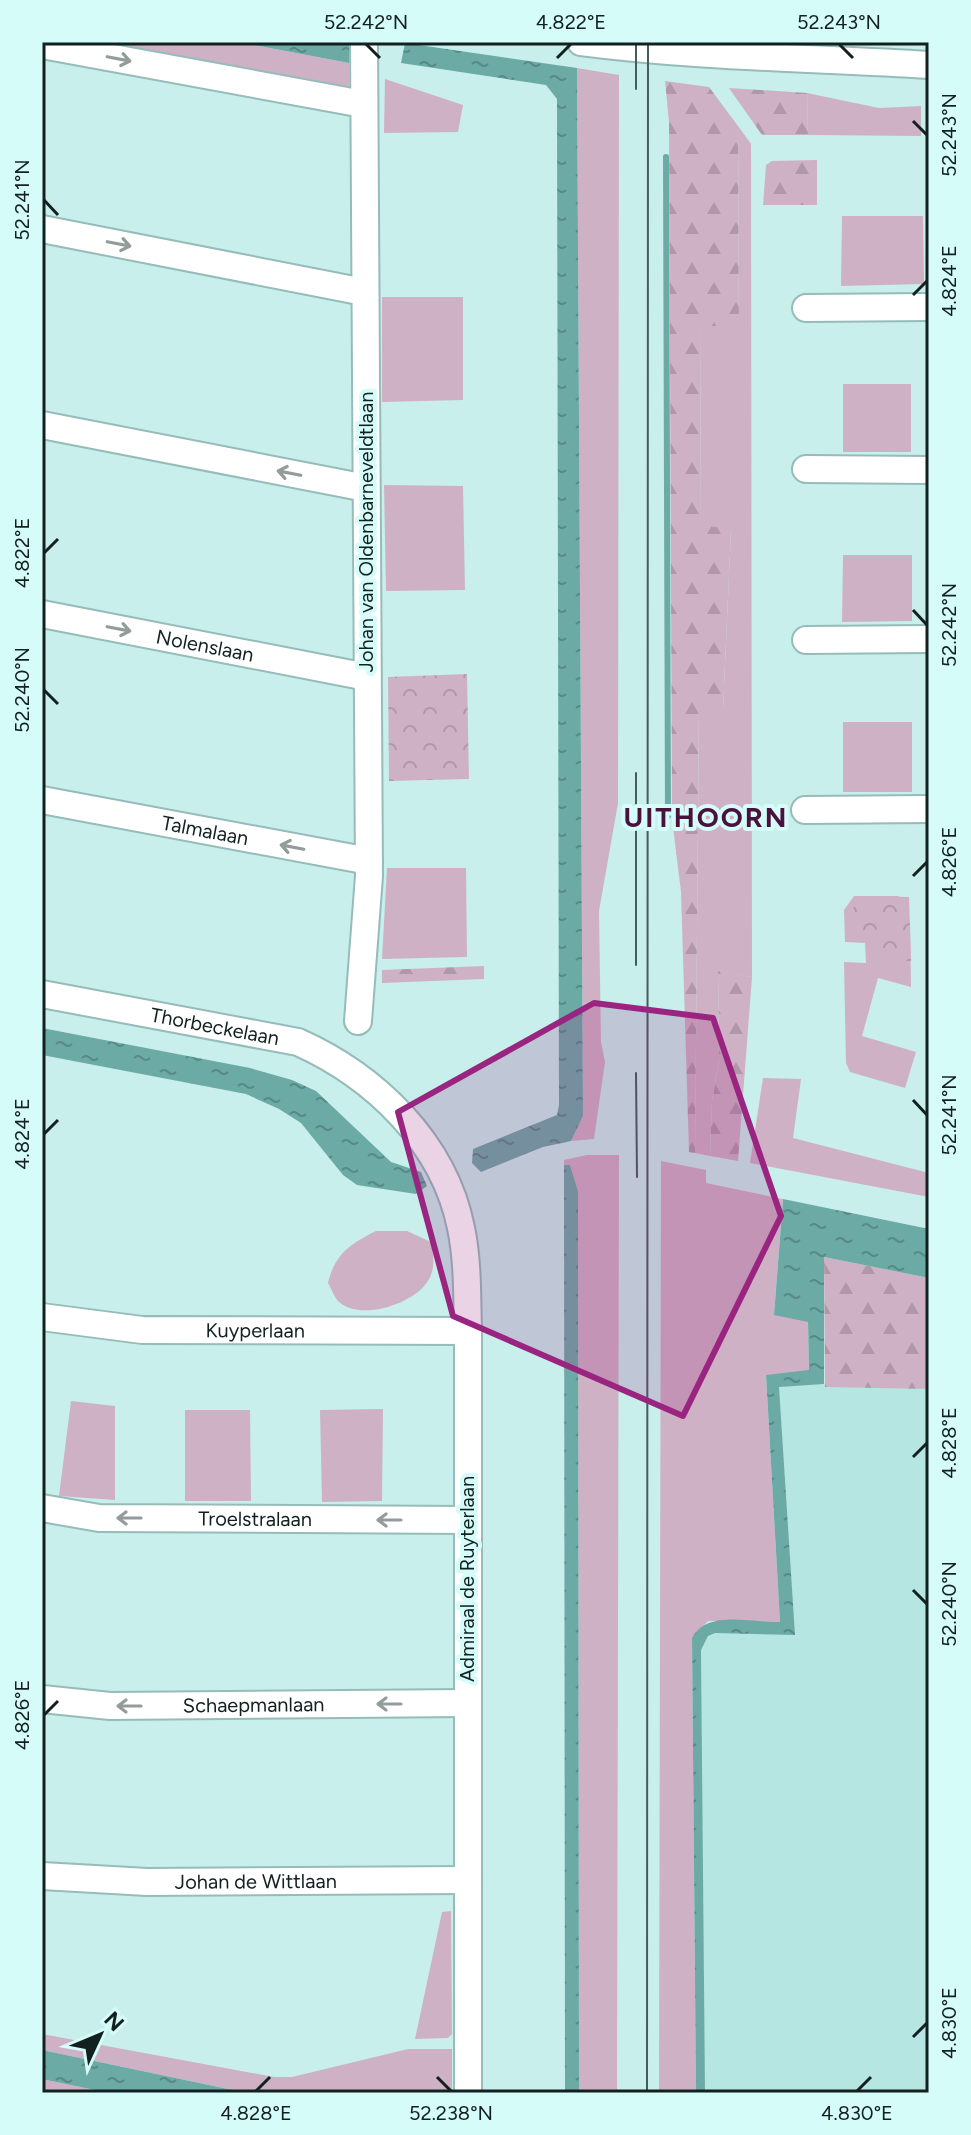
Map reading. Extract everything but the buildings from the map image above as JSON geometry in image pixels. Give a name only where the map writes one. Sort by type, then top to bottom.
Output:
[{"type":"street","name":"Johan van Oldenbarneveldtlaan","points":[[358,1021],[369,861],[364,42]]},
{"type":"street","points":[[581,42],[766,59],[796,56],[929,65]]},
{"type":"street","points":[[740,42],[766,45],[796,56]]},
{"type":"street","points":[[42,45],[363,104]]},
{"type":"street","points":[[42,229],[364,292]]},
{"type":"street","points":[[806,308],[929,307]]},
{"type":"street","points":[[42,425],[366,488]]},
{"type":"street","points":[[806,469],[929,470]]},
{"type":"street","name":"Nolenslaan","points":[[42,614],[367,677]]},
{"type":"street","points":[[806,640],[929,639]]},
{"type":"street","name":"Talmalaan","points":[[42,800],[369,861]]},
{"type":"street","points":[[805,810],[929,809]]},
{"type":"street","name":"Thorbeckelaan","points":[[42,994],[298,1042],[342,1064],[377,1091]]},
{"type":"street","name":"Admiraal de Ruyterlaan","points":[[377,1091],[408,1122],[433,1157],[451,1198],[465,1252],[468,1331],[468,2093]]},
{"type":"street","name":"Kuyperlaan","points":[[42,1317],[142,1330],[468,1331]]},
{"type":"street","name":"Troelstralaan","points":[[42,1508],[99,1518],[467,1520]]},
{"type":"street","name":"Schaepmanlaan","points":[[42,1699],[110,1706],[467,1703]]},
{"type":"street","name":"Johan de Wittlaan","points":[[42,1876],[132,1882],[468,1880]]},
{"type":"highlighted area","points":[[594,1003],[713,1018],[781,1216],[683,1416],[453,1316],[398,1112]]},
{"type":"shaded area","points":[[805,1383],[929,1384],[929,2093],[704,2093],[701,1650],[708,1636],[715,1632],[794,1635],[778,1386]]},
{"type":"green space","points":[[99,42],[238,42],[349,63],[349,86],[341,88]]},
{"type":"green space","points":[[577,68],[619,75],[618,803],[599,911],[601,1042],[605,1062],[594,1139],[571,1141],[583,1116]]},
{"type":"green space","points":[[385,79],[463,105],[458,132],[384,133]]},
{"type":"green space","points":[[665,81],[709,87],[738,126],[739,326],[701,326],[700,525],[731,529],[723,709],[699,710],[695,1153],[689,1152],[681,892],[672,819],[669,122]]},
{"type":"green space","points":[[729,88],[807,93],[808,135],[762,135]]},
{"type":"green space","points":[[807,93],[879,108],[921,106],[921,136],[808,135]]},
{"type":"green space","points":[[738,126],[751,144],[752,977],[718,972],[719,1060],[712,1101],[710,1156],[695,1153],[699,709],[723,709],[731,530],[700,526],[701,326],[739,325]]},
{"type":"green space","points":[[817,160],[817,205],[763,205],[766,165],[772,161]]},
{"type":"green space","points":[[842,216],[923,216],[924,284],[841,286]]},
{"type":"green space","points":[[382,297],[463,297],[463,400],[382,402]]},
{"type":"green space","points":[[843,384],[911,384],[911,452],[843,452]]},
{"type":"green space","points":[[384,485],[463,486],[465,590],[386,591]]},
{"type":"green space","points":[[843,555],[912,555],[912,621],[842,622]]},
{"type":"green space","points":[[467,674],[469,779],[389,781],[388,677]]},
{"type":"green space","points":[[843,722],[912,722],[912,792],[843,792]]},
{"type":"green space","points":[[387,868],[466,868],[467,957],[382,959]]},
{"type":"green space","points":[[854,896],[899,896],[910,922],[911,987],[878,978],[862,1036],[916,1052],[905,1088],[850,1072],[846,1063],[844,962],[866,963],[865,943],[845,942],[844,910]]},
{"type":"green space","points":[[854,896],[909,897],[911,961],[868,959],[868,941],[853,941]]},
{"type":"green space","points":[[484,966],[484,979],[382,983],[382,970]]},
{"type":"green space","points":[[718,971],[752,977],[738,1161],[710,1156],[712,1101],[719,1060]]},
{"type":"green space","points":[[763,1078],[801,1079],[793,1138],[929,1173],[929,1197],[750,1163]]},
{"type":"green space","points":[[587,1155],[619,1155],[617,2093],[579,2093],[578,1191],[570,1165],[564,1165],[564,1160]]},
{"type":"green space","points":[[661,1161],[706,1170],[706,1183],[783,1199],[774,1314],[808,1321],[809,1371],[766,1376],[780,1622],[708,1621],[692,1638],[696,2093],[659,2093]]},
{"type":"green space","points":[[376,1231],[407,1231],[431,1242],[433,1270],[425,1285],[407,1299],[383,1308],[357,1310],[337,1300],[328,1283],[339,1257]]},
{"type":"green space","points":[[824,1257],[929,1278],[929,1389],[825,1387]]},
{"type":"green space","points":[[71,1401],[115,1406],[115,1500],[59,1496]]},
{"type":"green space","points":[[383,1409],[382,1501],[322,1502],[320,1410]]},
{"type":"green space","points":[[185,1410],[250,1410],[251,1501],[185,1501]]},
{"type":"green space","points":[[451,1911],[452,2034],[448,2038],[415,2039],[442,1912]]},
{"type":"green space","points":[[42,2034],[274,2077],[292,2077],[408,2049],[452,2049],[452,2093],[247,2093],[42,2050]]},
{"type":"green space","points":[[42,2079],[109,2093],[42,2093]]},
{"type":"water","points":[[238,42],[350,42],[349,63]]},
{"type":"water","points":[[405,43],[577,68],[583,1116],[571,1141],[543,1147],[481,1172],[472,1163],[473,1149],[557,1115],[559,1105],[557,99],[546,85],[401,63]]},
{"type":"water","points":[[42,1028],[250,1068],[292,1080],[316,1091],[391,1162],[421,1172],[427,1186],[416,1194],[357,1185],[343,1175],[301,1123],[279,1109],[246,1094],[42,1055]]},
{"type":"water","points":[[564,1165],[570,1165],[578,1191],[579,2093],[565,2093]]},
{"type":"water","points":[[783,1199],[929,1229],[929,1278],[824,1257],[824,1384],[779,1387],[795,1635],[715,1633],[708,1636],[701,1650],[705,2093],[696,2093],[692,1638],[708,1623],[719,1620],[780,1622],[766,1375],[809,1370],[808,1322],[774,1315]]},
{"type":"water","points":[[42,2050],[247,2093],[109,2093],[42,2079]]},
{"type":"waterway","points":[[666,157],[668,816]]},
{"type":"tram line","points":[[636,42],[636,89]]},
{"type":"tram line","points":[[647,2093],[648,42]]},
{"type":"tram line","points":[[636,773],[636,965]]},
{"type":"tram line","points":[[636,1073],[637,1177]]},
{"type":"district","name":"UITHOORN","points":[[706,817]]}]
